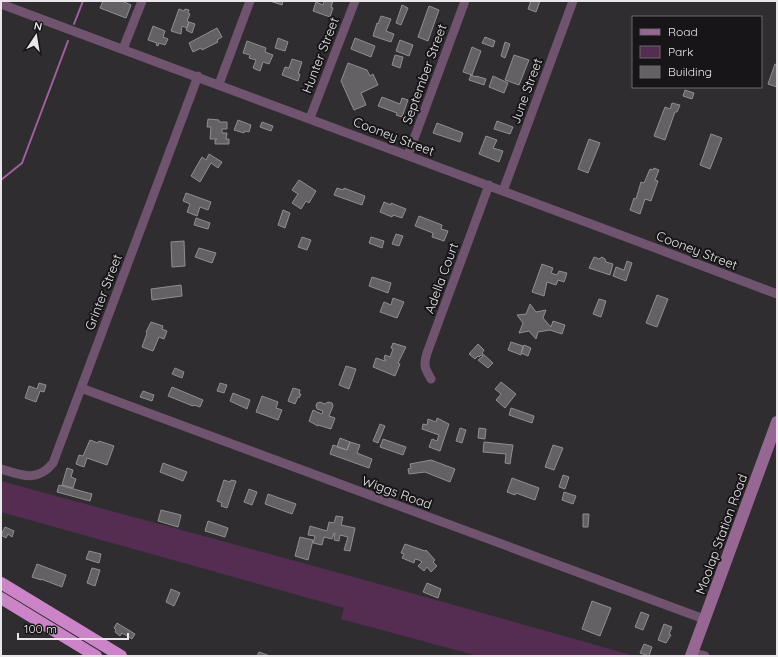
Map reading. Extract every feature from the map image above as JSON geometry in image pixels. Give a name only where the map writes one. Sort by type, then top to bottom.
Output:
[{"type":"highway","points":[[1,583],[121,656]]},
{"type":"highway","points":[[1,598],[89,654]]},
{"type":"street","points":[[123,48],[142,1]]},
{"type":"street","points":[[219,84],[250,1]]},
{"type":"street","name":"Hunter Street","points":[[310,118],[355,1]]},
{"type":"street","name":"September Street","points":[[408,155],[465,1]]},
{"type":"street","name":"June Street","points":[[503,191],[573,1]]},
{"type":"street","name":"Cooney Street","points":[[1,4],[198,76],[777,294]]},
{"type":"street","name":"Grinter Street","points":[[1,469],[21,476],[30,476],[48,469],[56,457],[198,76]]},
{"type":"street","name":"Adella Court","points":[[431,379],[424,363],[489,185]]},
{"type":"street","name":"Wiggs Road","points":[[81,388],[704,619]]},
{"type":"street","name":"Moolap Station Road","points":[[691,655],[777,422]]},
{"type":"street","points":[[89,654],[90,638]]},
{"type":"street","points":[[691,655],[705,656]]},
{"type":"green space","points":[[1,481],[354,577],[635,656],[478,656],[341,619],[344,608],[1,512]]},
{"type":"building","points":[[103,1],[122,1],[131,5],[126,18],[100,8]]},
{"type":"building","points":[[270,1],[283,1],[282,5]]},
{"type":"building","points":[[324,1],[333,1],[331,7],[333,8],[330,17],[313,11],[316,2],[323,5]]},
{"type":"building","points":[[531,1],[540,1],[536,12],[528,9]]},
{"type":"building","points":[[402,5],[408,8],[401,25],[396,23]]},
{"type":"building","points":[[429,6],[439,10],[428,41],[418,37]]},
{"type":"building","points":[[179,9],[184,11],[185,9],[189,10],[188,13],[190,14],[187,21],[189,22],[187,28],[182,26],[181,34],[171,31]]},
{"type":"building","points":[[381,16],[391,19],[386,31],[394,34],[391,42],[373,36]]},
{"type":"building","points":[[189,22],[195,24],[192,33],[186,30]]},
{"type":"building","points":[[153,26],[165,31],[163,37],[168,39],[165,45],[159,43],[158,46],[156,45],[157,43],[148,40]]},
{"type":"building","points":[[217,28],[222,37],[217,40],[218,42],[202,50],[201,48],[193,52],[189,43]]},
{"type":"building","points":[[485,37],[495,41],[493,47],[482,43]]},
{"type":"building","points":[[278,38],[288,42],[285,51],[275,48]]},
{"type":"building","points":[[355,38],[375,46],[371,57],[351,49]]},
{"type":"building","points":[[400,40],[413,45],[409,56],[396,51]]},
{"type":"building","points":[[247,41],[266,48],[265,52],[273,55],[269,64],[263,62],[260,71],[253,68],[256,60],[249,58],[250,55],[243,53]]},
{"type":"building","points":[[505,42],[510,44],[505,58],[501,56]]},
{"type":"building","points":[[472,47],[481,51],[472,75],[463,72]]},
{"type":"building","points":[[395,55],[403,57],[400,68],[392,65]]},
{"type":"building","points":[[514,55],[529,60],[519,85],[505,80]]},
{"type":"building","points":[[292,59],[302,62],[298,74],[300,74],[298,81],[282,75],[285,67],[289,68]]},
{"type":"building","points":[[348,63],[367,70],[370,76],[373,74],[378,85],[361,93],[366,105],[354,110],[341,81]]},
{"type":"building","points":[[775,64],[777,65],[777,87],[768,84]]},
{"type":"building","points":[[471,75],[486,79],[484,85],[469,80]]},
{"type":"building","points":[[493,76],[508,83],[504,93],[489,87]]},
{"type":"building","points":[[685,90],[694,93],[692,99],[683,96]]},
{"type":"building","points":[[382,97],[400,104],[402,98],[408,100],[402,117],[396,115],[397,113],[378,106]]},
{"type":"building","points":[[672,103],[680,105],[677,112],[675,112],[665,140],[654,136],[665,107],[670,109]]},
{"type":"building","points":[[208,119],[219,120],[219,122],[227,122],[227,129],[222,129],[222,133],[227,133],[226,139],[229,139],[229,144],[215,144],[215,140],[217,139],[210,139],[211,127],[207,127]]},
{"type":"building","points":[[238,120],[251,125],[249,132],[245,131],[244,133],[234,130]]},
{"type":"building","points":[[497,121],[513,127],[510,134],[494,129]]},
{"type":"building","points":[[262,122],[273,126],[271,131],[260,127]]},
{"type":"building","points":[[437,123],[463,133],[460,142],[433,133]]},
{"type":"building","points":[[711,134],[722,138],[710,169],[700,165]]},
{"type":"building","points":[[486,136],[497,140],[493,148],[503,151],[499,162],[479,154]]},
{"type":"building","points":[[589,139],[600,143],[588,173],[578,169]]},
{"type":"building","points":[[209,154],[222,162],[218,168],[211,163],[200,182],[191,176],[202,157],[206,160]]},
{"type":"building","points":[[654,168],[659,170],[655,180],[658,181],[651,201],[645,199],[640,214],[630,210],[634,198],[636,199],[641,182],[644,183],[650,169],[653,170]]},
{"type":"building","points":[[299,180],[316,191],[309,203],[306,201],[301,209],[292,203],[298,194],[292,190]]},
{"type":"building","points":[[337,188],[343,190],[344,188],[365,196],[362,205],[334,195]]},
{"type":"building","points":[[186,193],[211,202],[208,210],[200,207],[197,216],[187,212],[190,204],[183,201]]},
{"type":"building","points":[[384,202],[406,209],[402,218],[393,215],[392,217],[380,212]]},
{"type":"building","points":[[283,210],[290,213],[285,228],[278,225]]},
{"type":"building","points":[[419,216],[442,225],[441,229],[448,231],[444,241],[432,237],[433,233],[415,226]]},
{"type":"building","points":[[196,218],[210,223],[208,229],[194,225]]},
{"type":"building","points":[[396,234],[403,236],[399,246],[392,244]]},
{"type":"building","points":[[302,237],[311,240],[307,250],[298,247]]},
{"type":"building","points":[[371,237],[384,241],[382,248],[369,243]]},
{"type":"building","points":[[184,241],[185,266],[172,267],[171,242]]},
{"type":"building","points":[[199,248],[216,253],[212,263],[195,257]]},
{"type":"building","points":[[594,257],[599,259],[602,257],[606,262],[613,264],[610,275],[589,268]]},
{"type":"building","points":[[627,261],[632,263],[626,281],[613,276],[616,267],[624,270]]},
{"type":"building","points":[[542,264],[553,268],[551,273],[557,275],[559,271],[567,273],[564,282],[558,280],[556,285],[547,282],[544,296],[532,292]]},
{"type":"building","points":[[372,277],[391,283],[388,293],[369,286]]},
{"type":"building","points":[[181,285],[182,296],[152,300],[151,289]]},
{"type":"building","points":[[657,295],[668,299],[657,327],[646,323]]},
{"type":"building","points":[[393,298],[404,302],[397,318],[380,312],[384,302],[391,305]]},
{"type":"building","points":[[599,299],[606,301],[601,317],[593,314]]},
{"type":"building","points":[[530,304],[536,312],[546,310],[543,318],[551,327],[553,321],[565,325],[562,334],[550,330],[538,332],[536,339],[529,331],[519,333],[523,323],[517,315],[526,314]]},
{"type":"building","points":[[151,322],[163,326],[162,329],[167,331],[164,339],[159,337],[153,351],[142,347],[147,333],[146,332]]},
{"type":"building","points":[[511,342],[523,346],[521,355],[508,350]]},
{"type":"building","points":[[393,343],[406,347],[398,363],[400,364],[395,376],[373,367],[376,358],[385,361],[385,355],[390,357],[393,349],[391,348]]},
{"type":"building","points":[[478,344],[484,350],[482,353],[493,363],[488,368],[478,360],[483,356],[478,356],[475,359],[469,354]]},
{"type":"building","points":[[524,345],[531,348],[528,356],[521,353]]},
{"type":"building","points":[[346,366],[356,369],[349,389],[339,385]]},
{"type":"building","points":[[175,368],[184,372],[182,378],[172,374]]},
{"type":"building","points":[[501,382],[516,394],[505,408],[496,400],[501,394],[495,389]]},
{"type":"building","points":[[39,383],[46,385],[44,392],[40,391],[36,402],[25,398],[29,386],[37,389]]},
{"type":"building","points":[[220,383],[227,385],[224,393],[217,391]]},
{"type":"building","points":[[172,387],[203,400],[200,407],[193,406],[168,396]]},
{"type":"building","points":[[293,388],[300,390],[299,394],[301,394],[295,404],[288,401]]},
{"type":"building","points":[[143,391],[154,395],[152,401],[140,397]]},
{"type":"building","points":[[233,393],[250,400],[247,409],[230,401]]},
{"type":"building","points":[[262,396],[278,402],[276,408],[282,410],[278,420],[256,412]]},
{"type":"building","points":[[320,402],[325,404],[328,402],[332,403],[333,406],[329,416],[335,418],[331,429],[318,426],[309,421],[313,410],[322,414],[323,411],[317,409],[316,406],[317,403]]},
{"type":"building","points":[[511,408],[534,416],[532,423],[509,415]]},
{"type":"building","points":[[437,418],[449,424],[440,451],[429,447],[432,439],[437,441],[439,435],[422,429],[423,424],[427,425],[428,419],[436,422]]},
{"type":"building","points":[[380,424],[385,426],[378,443],[373,441]]},
{"type":"building","points":[[460,428],[466,430],[462,443],[456,441]]},
{"type":"building","points":[[479,428],[486,429],[485,439],[478,438]]},
{"type":"building","points":[[340,438],[350,442],[347,450],[337,447]]},
{"type":"building","points":[[383,439],[406,447],[403,455],[380,447]]},
{"type":"building","points":[[90,440],[98,443],[99,441],[114,446],[107,465],[87,458],[84,467],[76,464],[79,455],[83,456]]},
{"type":"building","points":[[350,442],[360,445],[357,453],[372,459],[369,468],[330,454],[333,445],[347,450]]},
{"type":"building","points":[[484,442],[513,445],[510,464],[505,463],[506,454],[483,452]]},
{"type":"building","points":[[553,445],[563,448],[554,470],[545,467]]},
{"type":"building","points":[[431,460],[455,469],[450,482],[425,472],[409,474],[408,469],[411,468],[410,464]]},
{"type":"building","points":[[163,463],[187,472],[183,481],[160,472]]},
{"type":"building","points":[[67,468],[73,470],[71,477],[76,479],[73,488],[62,485]]},
{"type":"building","points":[[563,475],[569,477],[565,489],[559,487]]},
{"type":"building","points":[[512,478],[539,488],[535,500],[516,493],[515,495],[507,492]]},
{"type":"building","points":[[224,480],[230,482],[231,480],[236,481],[227,508],[221,506],[222,503],[217,501]]},
{"type":"building","points":[[59,485],[92,494],[90,501],[57,492]]},
{"type":"building","points":[[249,489],[257,492],[252,505],[244,502]]},
{"type":"building","points":[[564,492],[576,496],[573,504],[562,500]]},
{"type":"building","points":[[268,494],[296,504],[292,514],[265,504]]},
{"type":"building","points":[[161,510],[181,515],[178,527],[158,521]]},
{"type":"building","points":[[583,514],[589,514],[588,527],[583,527]]},
{"type":"building","points":[[336,516],[343,517],[341,525],[355,528],[350,551],[344,550],[348,537],[340,535],[339,541],[334,540],[334,533],[332,539],[324,537],[322,545],[313,543],[315,536],[308,535],[310,526],[327,531],[329,522],[334,523]]},
{"type":"building","points":[[208,521],[228,528],[225,537],[205,531]]},
{"type":"building","points":[[5,527],[14,531],[12,537],[8,534],[6,538],[1,535]]},
{"type":"building","points":[[300,537],[313,540],[308,560],[295,556]]},
{"type":"building","points":[[405,544],[425,551],[426,550],[435,560],[433,562],[437,566],[431,572],[427,567],[424,571],[418,566],[422,562],[419,560],[415,559],[414,563],[402,558],[404,554],[401,553]]},
{"type":"building","points":[[89,551],[101,554],[99,563],[86,559]]},
{"type":"building","points":[[37,564],[66,575],[62,587],[32,577]]},
{"type":"building","points":[[92,568],[100,570],[95,586],[87,583]]},
{"type":"building","points":[[427,583],[441,589],[438,598],[423,592]]},
{"type":"building","points":[[171,589],[180,593],[174,606],[166,602]]},
{"type":"building","points":[[592,601],[611,608],[600,636],[582,629]]},
{"type":"building","points":[[641,612],[649,615],[643,630],[635,627]]},
{"type":"building","points":[[117,623],[135,634],[132,639],[122,633],[120,636],[115,632],[116,630],[114,628]]},
{"type":"building","points":[[664,624],[672,627],[669,634],[671,635],[666,643],[658,640]]},
{"type":"building","points":[[644,644],[652,647],[649,656],[640,653]]},
{"type":"building","points":[[259,652],[270,656],[257,656]]},
{"type":"waterway","points":[[74,24],[83,1]]},
{"type":"waterway","points":[[1,180],[22,163],[68,41]]}]
